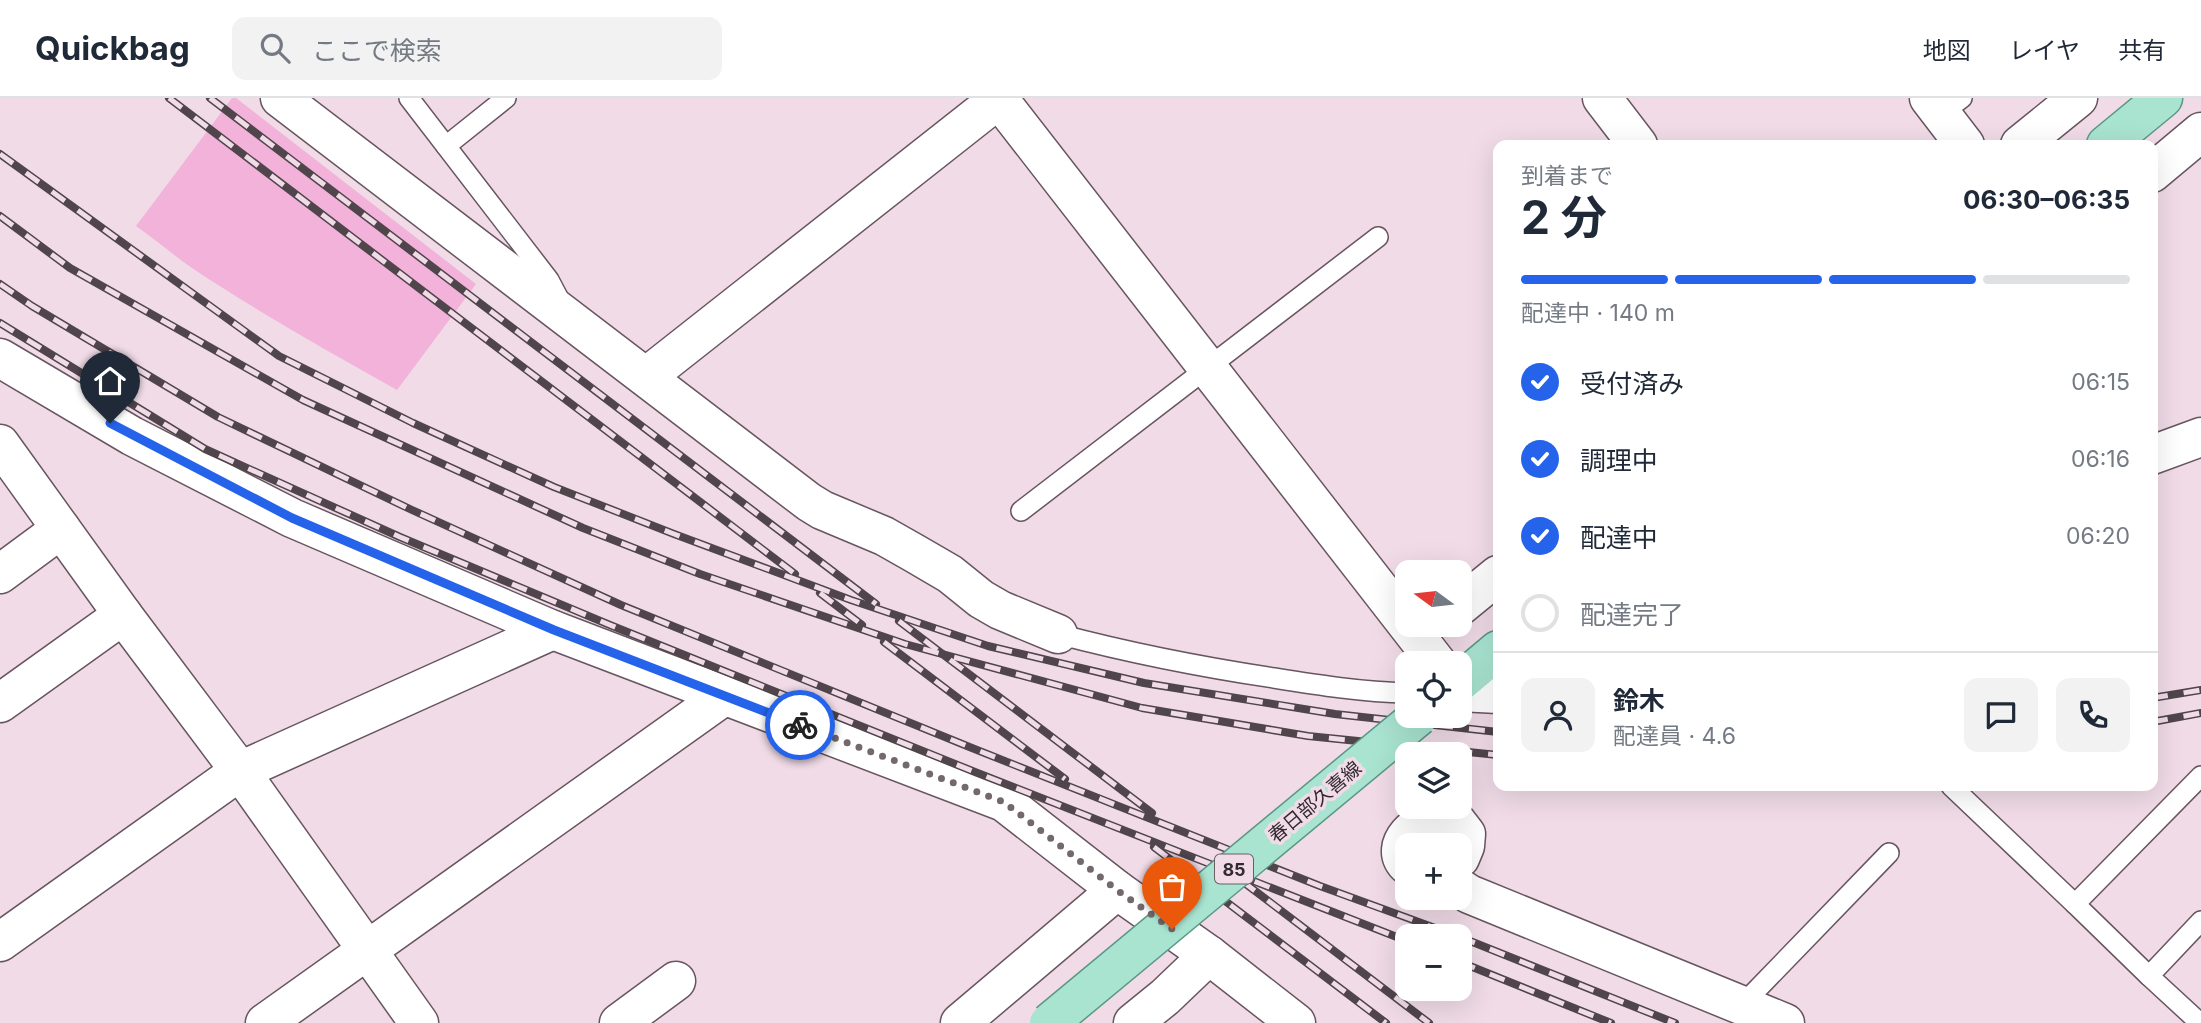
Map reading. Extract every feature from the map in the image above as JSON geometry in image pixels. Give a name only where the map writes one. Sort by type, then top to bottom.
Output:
[{"type":"main road","points":[[2112,140],[2163,98]]},
{"type":"main road","points":[[1472,684],[1493,656]]},
{"type":"main road","name":"春日部久喜線","points":[[1049,1023],[1405,728]]},
{"type":"street","points":[[280,98],[822,510],[894,542],[950,574],[981,599],[1000,610],[1058,634]]},
{"type":"street","points":[[646,377],[999,98],[1207,369],[1431,643]]},
{"type":"street","points":[[1602,98],[1635,140]]},
{"type":"street","points":[[2026,140],[2078,98]]},
{"type":"street","points":[[1944,103],[1962,140]]},
{"type":"street","points":[[2158,168],[2201,132]]},
{"type":"street","points":[[0,358],[132,436],[292,518],[554,630],[1004,802],[1296,1023]]},
{"type":"street","points":[[2158,453],[2201,437]]},
{"type":"street","points":[[0,444],[240,771],[419,1023]]},
{"type":"street","points":[[0,574],[61,529]]},
{"type":"street","points":[[1472,596],[1493,579]]},
{"type":"street","points":[[0,703],[123,615]]},
{"type":"street","points":[[0,942],[240,771],[554,630]]},
{"type":"street","points":[[265,1023],[724,696]]},
{"type":"street","points":[[1409,833],[1420,825],[1439,818],[1456,821],[1465,833]]},
{"type":"street","points":[[960,1023],[1117,890]]},
{"type":"street","points":[[1472,895],[1785,1023]]},
{"type":"street","points":[[1133,1023],[1209,955]]},
{"type":"street","points":[[619,1023],[676,981]]},
{"type":"lane","points":[[409,98],[549,280],[571,320]]},
{"type":"lane","points":[[446,146],[506,98]]},
{"type":"lane","points":[[1021,511],[1378,237]]},
{"type":"lane","points":[[1058,634],[1186,664],[1368,692],[1395,693]]},
{"type":"lane","points":[[2075,904],[2201,776]]},
{"type":"lane","points":[[1956,791],[2200,1023]]},
{"type":"lane","points":[[1742,1005],[1889,853]]},
{"type":"lane","points":[[2149,976],[2201,921]]},
{"type":"shaded area","points":[[232,98],[236,98],[476,284],[397,390],[242,300],[192,268],[136,226]]},
{"type":"railway","points":[[169,98],[795,574]]},
{"type":"railway","points":[[210,98],[876,604]]},
{"type":"railway","points":[[0,154],[279,356],[413,423],[554,487],[674,534],[851,600],[988,646],[1144,683],[1335,714],[1493,731]]},
{"type":"railway","points":[[0,216],[70,268],[303,400],[583,528],[700,574],[905,644],[1142,708],[1308,736],[1493,754]]},
{"type":"railway","points":[[0,284],[32,306],[218,417],[412,510],[621,605],[972,748],[1320,886],[1424,924]]},
{"type":"railway","points":[[0,323],[205,449],[400,537],[975,772],[1395,936]]},
{"type":"railway","points":[[820,593],[862,625]]},
{"type":"railway","points":[[899,621],[1152,813]]},
{"type":"railway","points":[[884,642],[1065,779]]},
{"type":"railway","points":[[2158,697],[2201,690]]},
{"type":"railway","points":[[2158,721],[2201,713]]},
{"type":"railway","points":[[1154,847],[1386,1023]]},
{"type":"railway","points":[[1242,881],[1429,1023]]},
{"type":"railway","points":[[1472,942],[1675,1023]]},
{"type":"railway","points":[[1472,967],[1611,1023]]},
{"type":"way so far","points":[[800,725],[1004,802],[1172,929]]},
{"type":"route","points":[[110,423],[292,518],[554,630],[800,725]]}]
